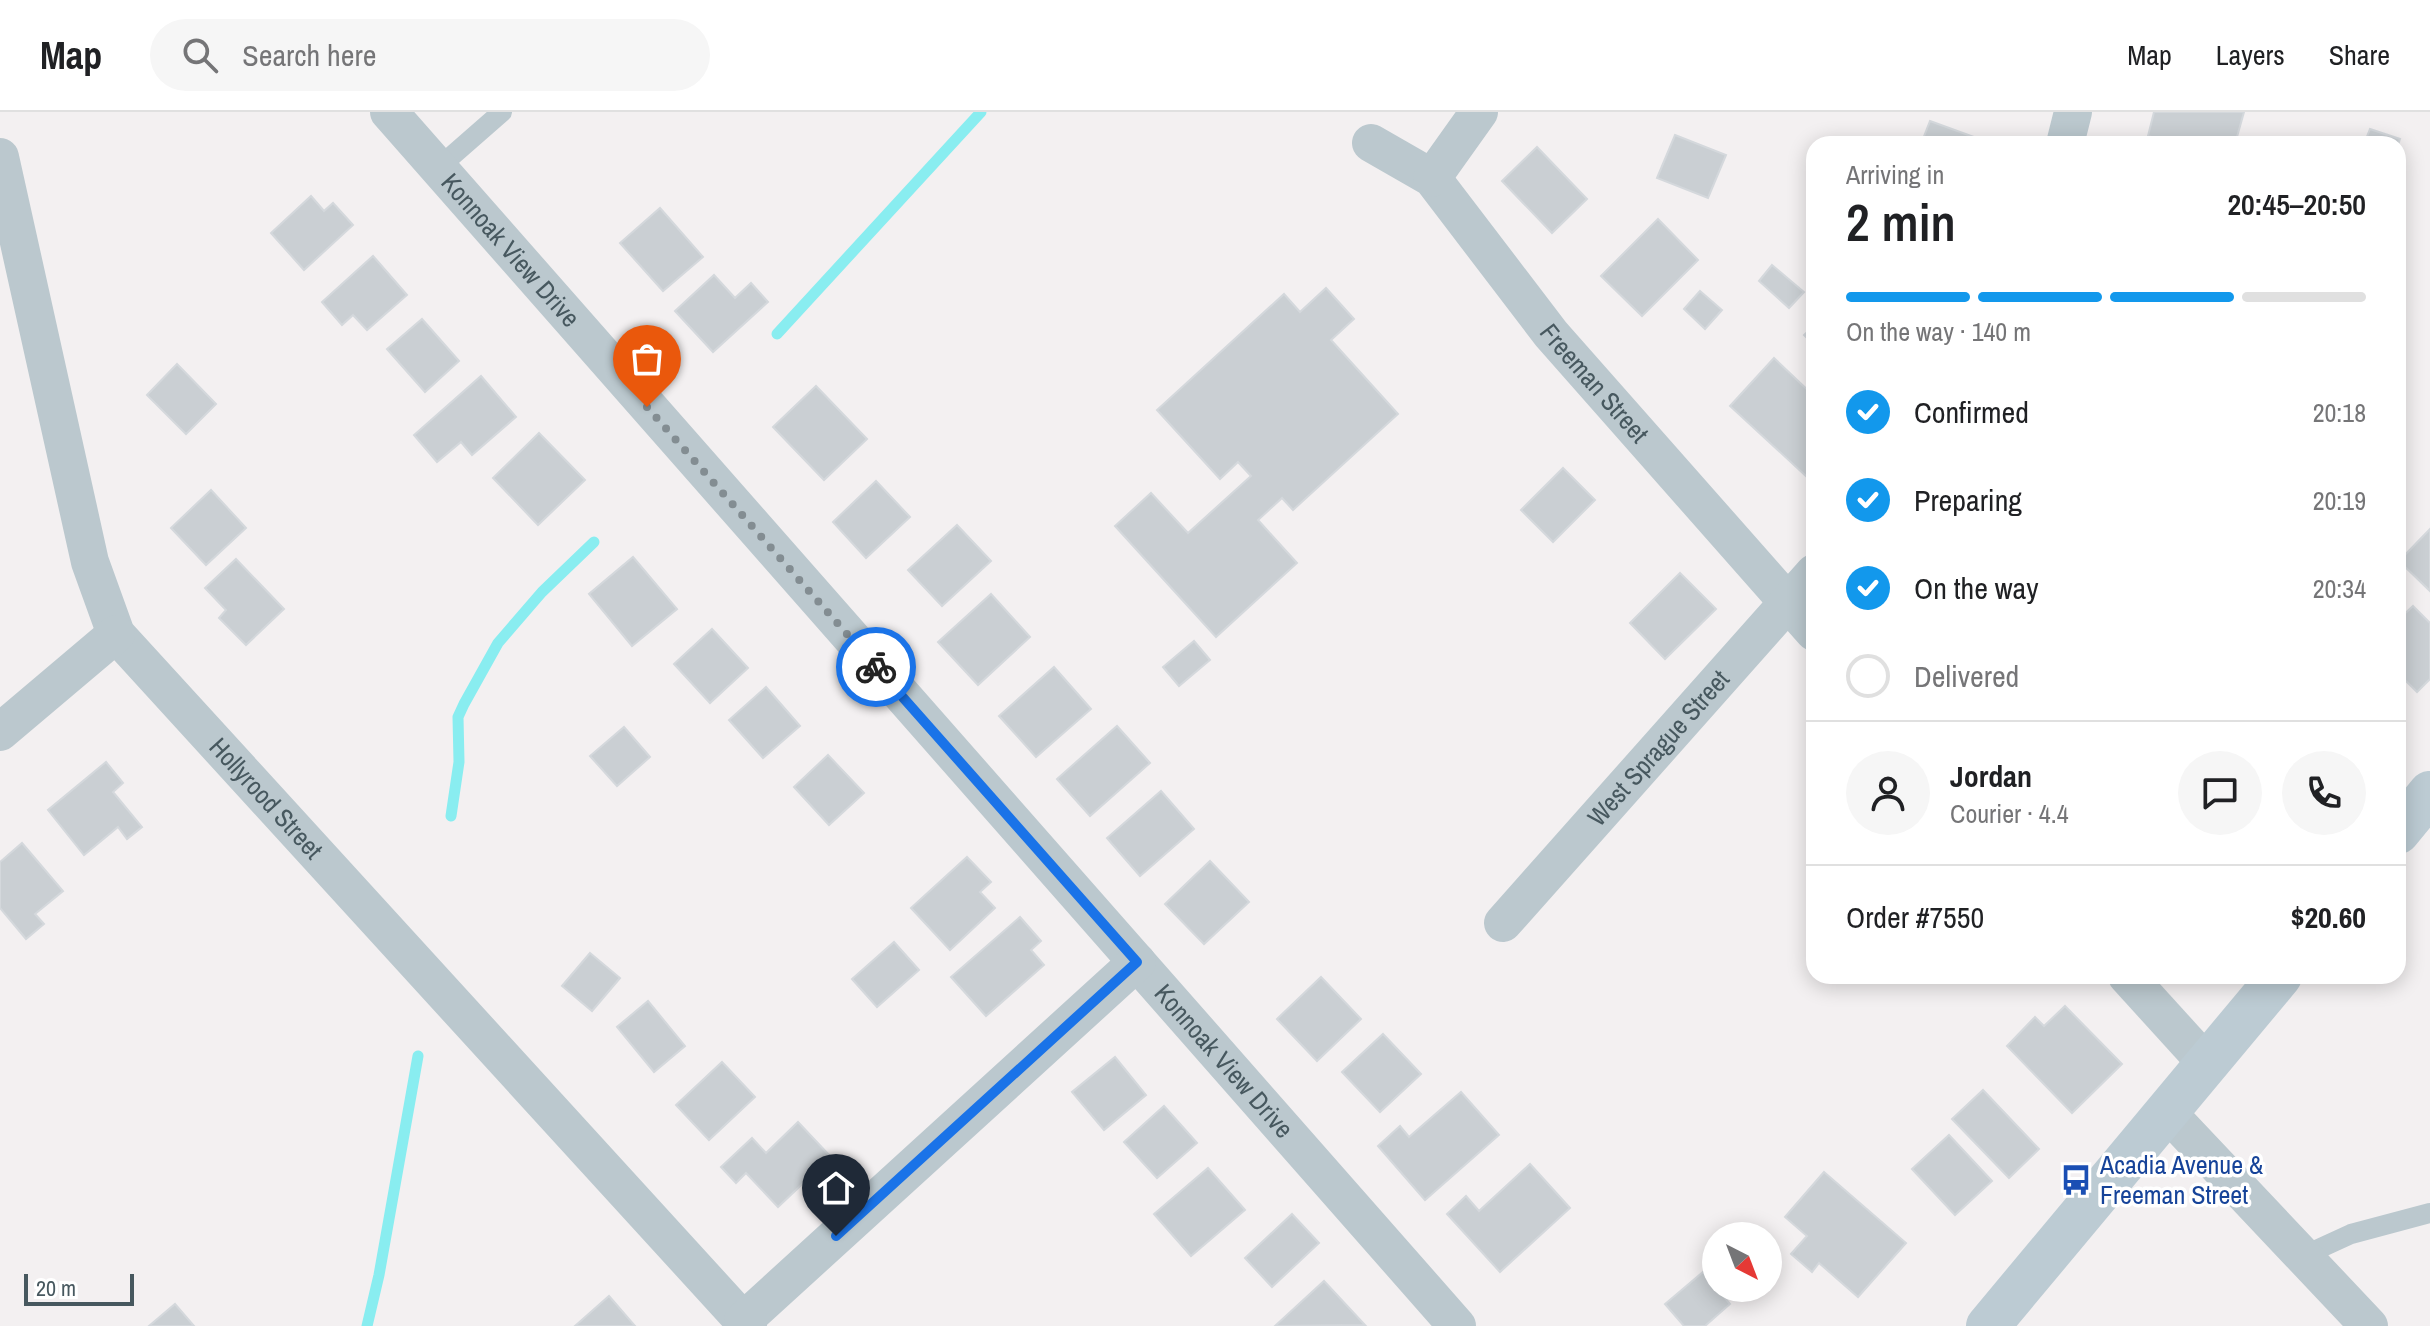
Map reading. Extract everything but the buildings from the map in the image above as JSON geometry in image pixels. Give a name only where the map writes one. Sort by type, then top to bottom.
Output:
[{"type":"street","name":"Konnoak View Drive","points":[[389,112],[1457,1326]]},
{"type":"street","points":[[1432,178],[1479,112]]},
{"type":"street","points":[[2067,136],[2073,112]]},
{"type":"street","name":"Freeman Street","points":[[1371,143],[1432,178],[1551,334],[1806,623]]},
{"type":"street","name":"Hollyrood Street","points":[[0,157],[90,562],[116,634],[745,1323]]},
{"type":"street","name":"West Sprague Street","points":[[1503,923],[1806,582]]},
{"type":"street","points":[[0,732],[116,634]]},
{"type":"street","points":[[2406,822],[2430,793]]},
{"type":"street","points":[[745,1323],[1137,962]]},
{"type":"street","points":[[2134,984],[2207,1064]]},
{"type":"street","points":[[1988,1326],[2273,984]]},
{"type":"street","points":[[2166,1111],[2369,1326]]},
{"type":"lane","points":[[438,168],[502,112]]},
{"type":"lane","points":[[2303,1256],[2351,1234],[2430,1213]]},
{"type":"waterway","points":[[777,334],[981,112]]},
{"type":"waterway","points":[[451,816],[459,762],[458,717],[464,704],[498,643],[542,592],[594,542]]},
{"type":"waterway","points":[[367,1326],[418,1056]]},
{"type":"way so far","points":[[647,407],[876,667]]},
{"type":"place","name":"Acadia Avenue & Freeman Street","points":[[2076,1180]]},
{"type":"route","points":[[836,1236],[1137,962],[876,667]]}]
